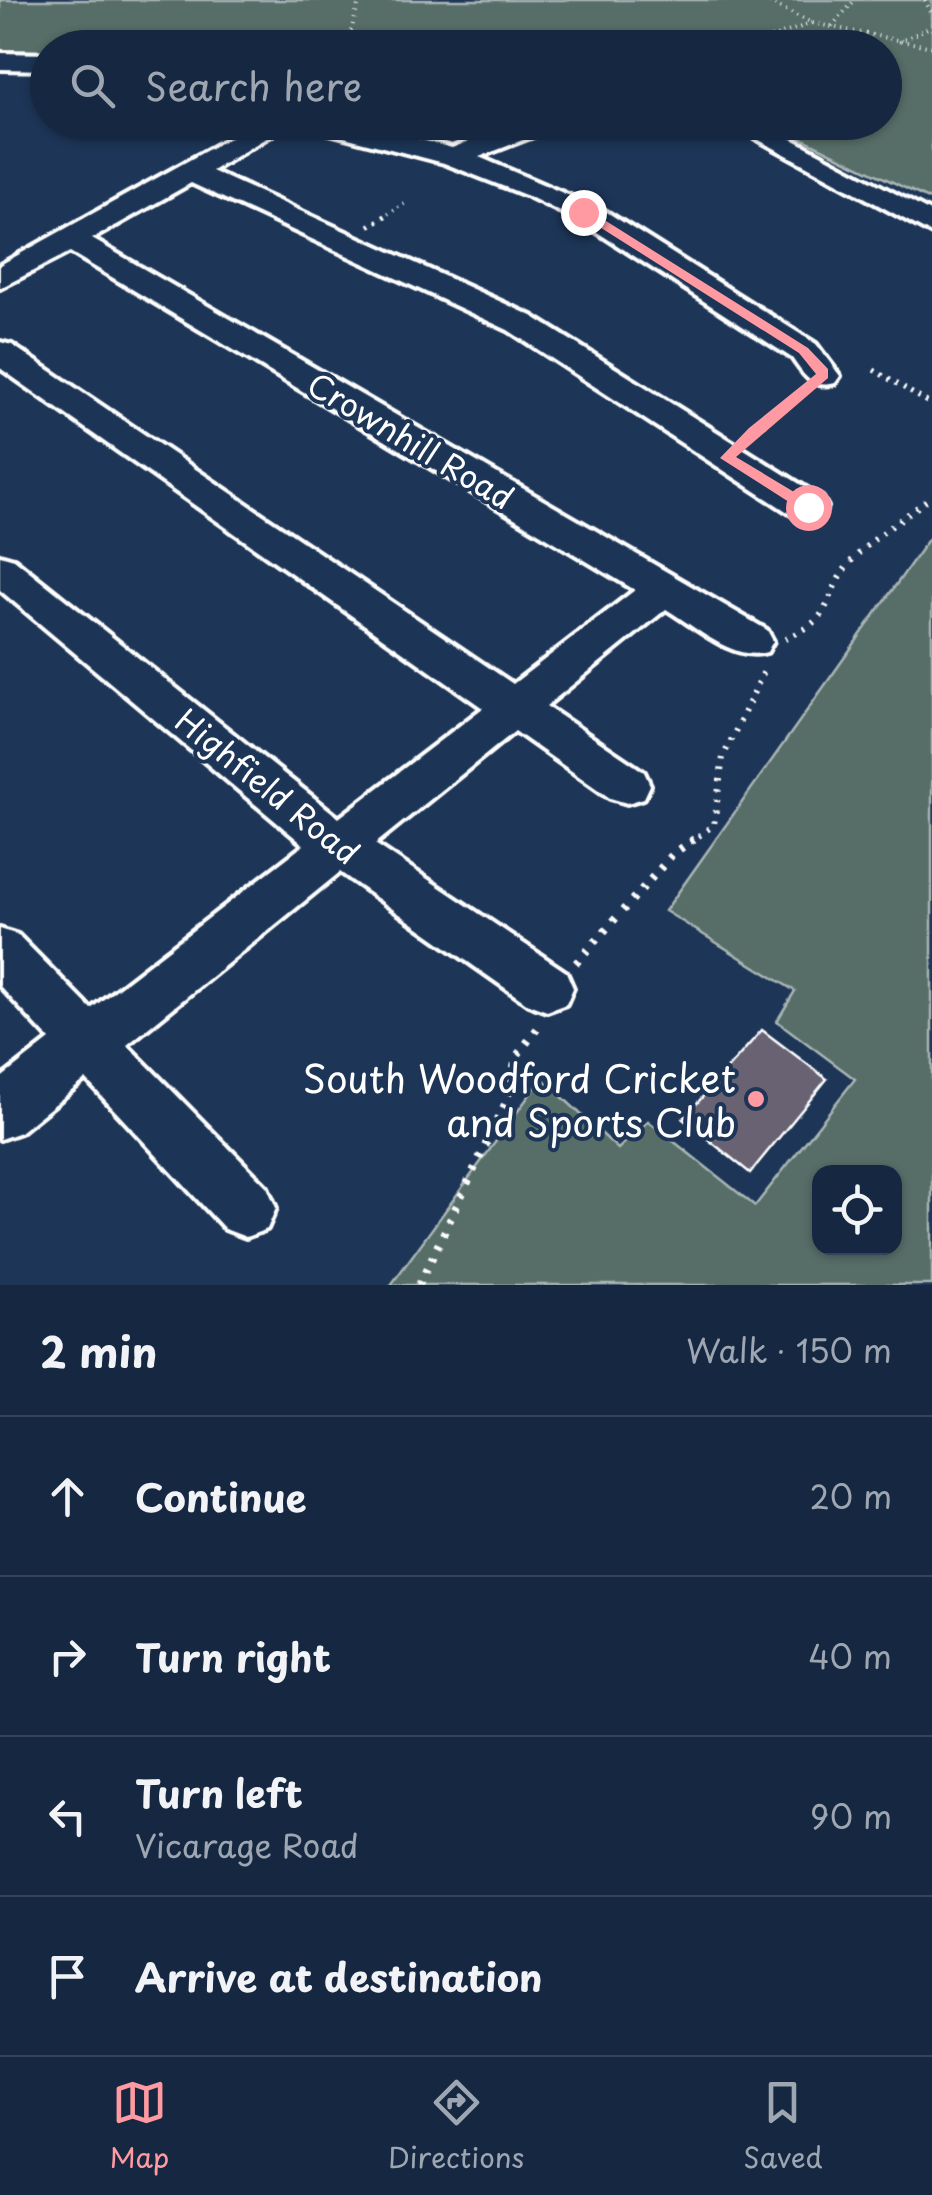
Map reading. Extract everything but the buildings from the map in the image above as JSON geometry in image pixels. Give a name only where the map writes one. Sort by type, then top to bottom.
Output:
[{"type":"street","points":[[1,61],[30,62]]},
{"type":"street","points":[[0,278],[248,140]]},
{"type":"street","points":[[389,140],[454,157],[594,216],[804,351],[823,376]]},
{"type":"street","points":[[454,157],[498,140]]},
{"type":"street","points":[[774,140],[932,225]]},
{"type":"street","points":[[192,173],[505,315],[808,507]]},
{"type":"street","name":"Crownhill Road","points":[[70,239],[766,647]]},
{"type":"street","points":[[0,352],[627,785]]},
{"type":"street","name":"Highfield Road","points":[[0,569],[338,845],[556,989]]},
{"type":"street","points":[[0,1113],[664,589]]},
{"type":"street","points":[[0,951],[246,1208]]},
{"type":"path","points":[[352,30],[364,0]]},
{"type":"path","points":[[764,0],[812,23],[844,30]]},
{"type":"path","points":[[831,27],[855,0]]},
{"type":"path","points":[[925,0],[932,14]]},
{"type":"path","points":[[793,30],[812,23]]},
{"type":"path","points":[[902,40],[932,26]]},
{"type":"path","points":[[902,43],[932,48]]},
{"type":"path","points":[[360,232],[406,203]]},
{"type":"path","points":[[874,370],[932,405]]},
{"type":"path","points":[[728,458],[754,431],[823,376]]},
{"type":"path","points":[[419,1285],[508,1098],[516,1057],[556,989],[673,854],[714,824],[722,757],[766,647],[804,630],[828,609],[846,566],[932,496]]},
{"type":"green space","points":[[0,0],[932,0],[932,201],[805,140],[902,140],[902,30],[30,30],[30,51],[0,51]]},
{"type":"green space","points":[[932,534],[932,1285],[391,1285],[542,1078],[618,1149],[648,1121],[755,1206],[855,1079],[777,1021],[795,991],[665,911]]},
{"type":"place","name":"South Woodford Cricket and Sports Club","points":[[756,1099]]},
{"type":"route","points":[[583,212],[804,351],[821,369],[823,376],[754,431],[728,458],[808,507]]}]
